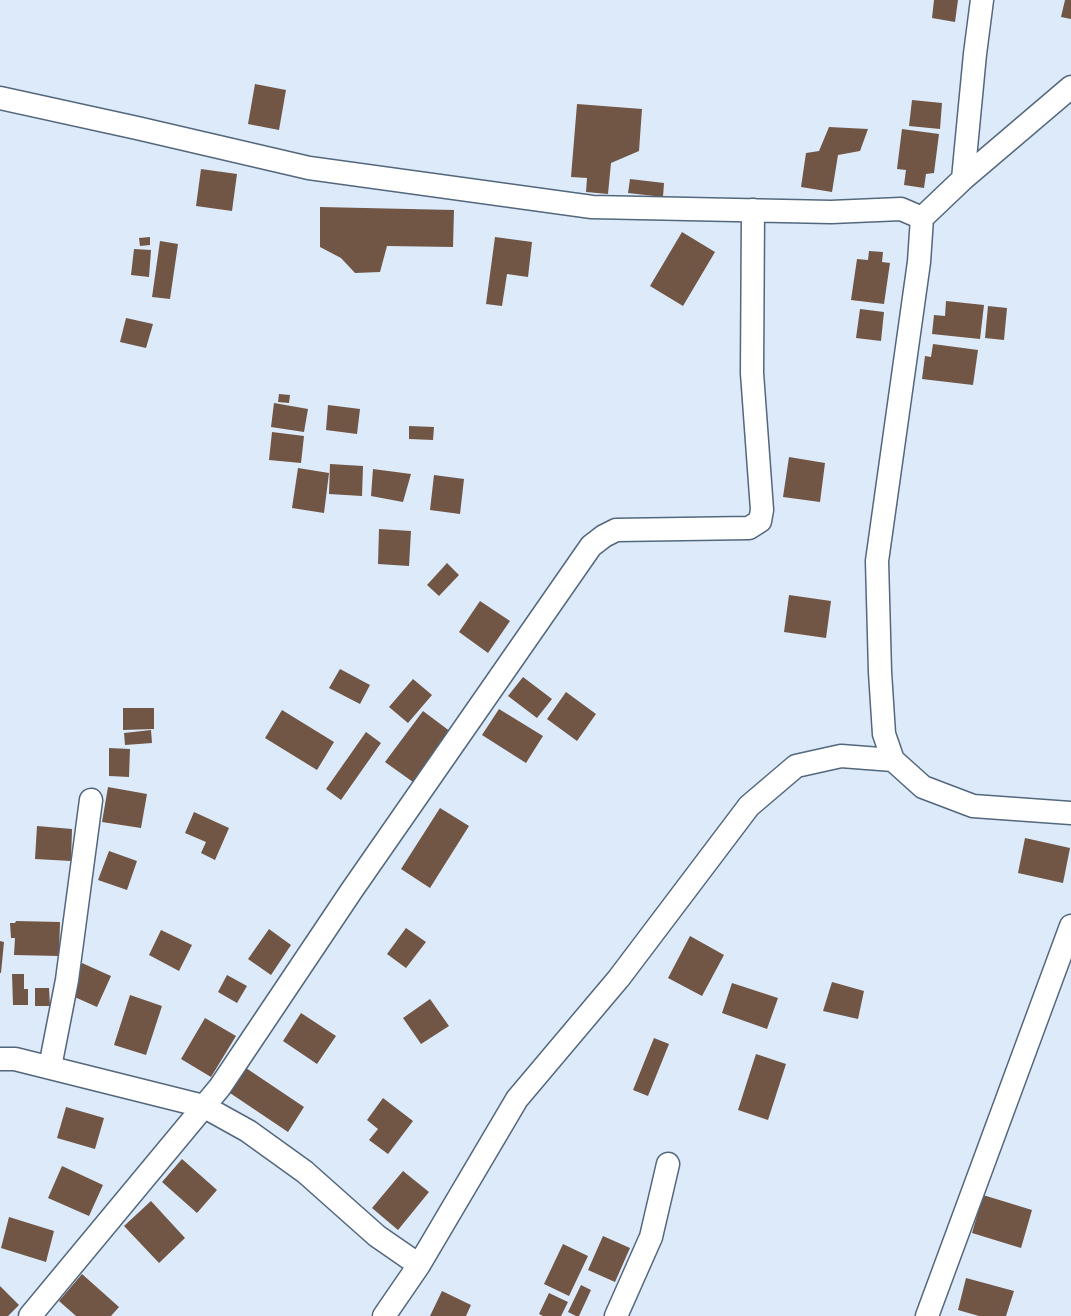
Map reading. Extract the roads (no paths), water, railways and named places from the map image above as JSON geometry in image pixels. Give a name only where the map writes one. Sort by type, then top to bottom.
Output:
[{"type":"street","points":[[963,180],[974,54],[982,0]]},
{"type":"street","points":[[1071,87],[922,218],[918,262],[877,561],[884,734],[893,760],[923,787],[973,806],[1071,813]]},
{"type":"street","points":[[0,98],[309,168],[592,207],[831,212],[901,209],[922,218]]},
{"type":"street","points":[[30,1316],[220,1087],[357,882],[591,546],[616,530],[749,528],[760,521],[762,510],[752,373],[753,210]]},
{"type":"street","points":[[384,1316],[419,1265],[517,1099],[619,978],[749,806],[796,766],[841,756],[893,760]]},
{"type":"street","points":[[50,1068],[67,980],[90,800]]},
{"type":"street","points":[[927,1316],[1071,926]]},
{"type":"street","points":[[0,1059],[15,1059],[203,1106],[248,1131],[306,1172],[377,1236],[419,1265]]},
{"type":"street","points":[[616,1316],[651,1237],[668,1164]]}]
